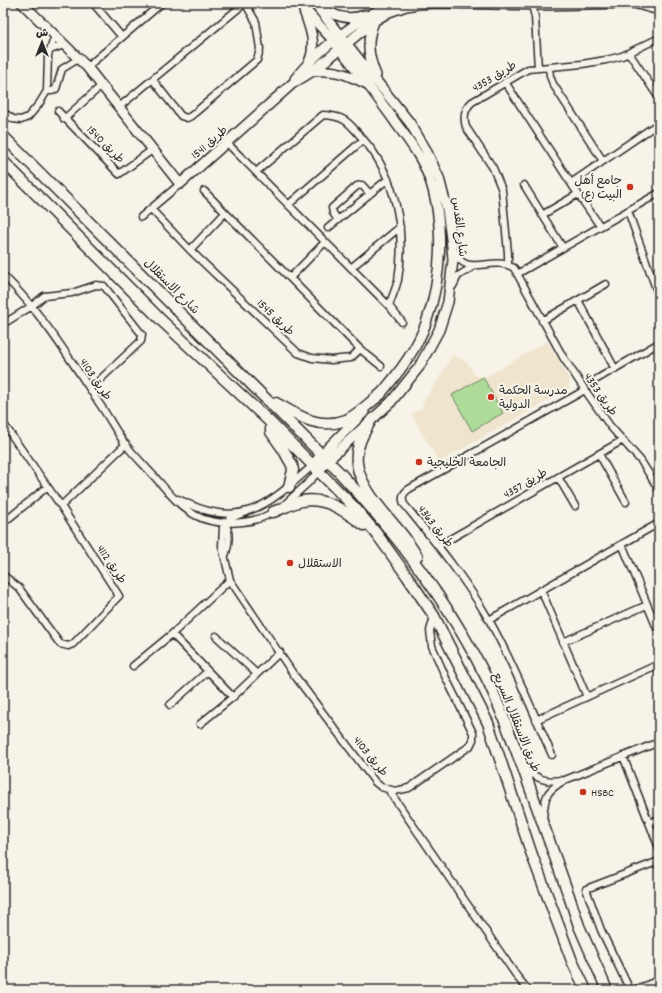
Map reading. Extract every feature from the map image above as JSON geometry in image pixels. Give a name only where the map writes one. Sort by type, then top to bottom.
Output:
[{"type":"main road","points":[[22,3],[87,68],[180,184]]},
{"type":"main road","points":[[316,3],[336,16],[344,19],[361,17],[392,3]]},
{"type":"main road","name":"شارع القدس","points":[[315,469],[381,394],[408,360],[426,324],[437,284],[440,251],[437,210],[430,182],[418,154],[368,85],[316,3]]},
{"type":"main road","points":[[340,42],[397,9],[418,4],[532,5],[634,3],[659,10]]},
{"type":"main road","points":[[301,4],[312,36],[311,67],[337,71],[368,85]]},
{"type":"main road","name":"شارع القدس","points":[[301,4],[380,83],[410,122],[425,148],[439,178],[448,209],[453,260],[448,302],[438,330],[419,367],[391,402],[370,422],[324,458]]},
{"type":"main road","points":[[340,42],[376,11]]},
{"type":"main road","points":[[374,21],[369,35],[368,48],[371,61],[380,83]]},
{"type":"main road","name":"طريق 1541","points":[[180,184],[340,42]]},
{"type":"main road","name":"شارع الاستقلال","points":[[3,136],[324,458]]},
{"type":"main road","points":[[3,161],[162,321],[270,423],[355,508],[376,533],[434,616],[488,723],[532,855],[572,961],[586,990]]},
{"type":"main road","points":[[265,398],[301,418],[315,422],[331,423],[346,420],[381,394]]},
{"type":"main road","points":[[370,422],[360,441],[357,455],[357,462],[361,476],[372,494],[405,538],[420,561],[424,574]]},
{"type":"main road","points":[[270,423],[271,432],[292,465],[293,470],[289,487]]},
{"type":"main road","name":"طريق الاستقلال السريع","points":[[324,458],[364,499],[424,574],[447,609],[487,679],[503,714],[579,926],[607,990]]},
{"type":"main road","points":[[273,512],[301,502],[326,502],[340,508],[376,533]]},
{"type":"street","points":[[93,3],[122,37]]},
{"type":"street","points":[[87,68],[162,3]]},
{"type":"street","points":[[119,107],[245,3],[256,22],[260,55],[257,60],[191,116],[187,118],[182,116],[153,80]]},
{"type":"street","points":[[532,5],[535,21],[538,68]]},
{"type":"street","points":[[3,112],[13,119],[21,120],[28,117],[39,104],[47,91],[48,55],[55,36]]},
{"type":"street","name":"طريق 4353","points":[[655,40],[629,53],[598,62],[523,71],[468,105],[464,114],[464,120],[466,127],[493,168],[502,190],[508,265],[514,268],[518,274],[542,321],[563,357],[585,390],[610,426],[641,461],[659,488]]},
{"type":"street","points":[[50,50],[64,45]]},
{"type":"street","points":[[629,53],[659,98]]},
{"type":"street","points":[[47,91],[52,92],[56,89],[62,69],[78,59]]},
{"type":"street","points":[[549,68],[553,84],[603,161]]},
{"type":"street","points":[[505,82],[600,226]]},
{"type":"street","points":[[64,118],[101,86]]},
{"type":"street","name":"طريق 1540","points":[[58,111],[118,174],[152,150]]},
{"type":"street","points":[[256,172],[323,115],[335,115],[347,121],[374,151],[388,179],[396,209],[400,227],[400,253],[398,280],[389,306]]},
{"type":"street","points":[[571,183],[659,123]]},
{"type":"street","points":[[288,205],[363,140]]},
{"type":"street","points":[[227,143],[389,306],[402,322]]},
{"type":"street","points":[[328,228],[388,179]]},
{"type":"street","name":"طريق 1541","points":[[140,217],[180,184]]},
{"type":"street","points":[[338,220],[333,213],[332,208],[357,186],[362,185],[370,194]]},
{"type":"street","points":[[524,185],[563,248]]},
{"type":"street","points":[[204,191],[360,349],[381,366]]},
{"type":"street","points":[[518,274],[659,193]]},
{"type":"street","points":[[542,215],[578,194]]},
{"type":"street","name":"طريق 1545","points":[[151,208],[190,250],[298,353],[312,358],[332,360],[351,358],[360,349]]},
{"type":"street","points":[[628,211],[659,297]]},
{"type":"street","points":[[190,250],[225,213]]},
{"type":"street","points":[[351,268],[400,227]]},
{"type":"street","points":[[290,278],[325,242]]},
{"type":"street","points":[[452,247],[459,260],[464,264],[474,266],[497,263],[508,265]]},
{"type":"street","points":[[448,302],[455,280],[458,276],[474,266]]},
{"type":"street","name":"طريق 4103","points":[[3,275],[18,289],[32,306],[126,444],[179,504],[195,515],[211,521],[225,523],[249,521],[261,518],[273,512],[290,500],[315,469]]},
{"type":"street","points":[[542,321],[606,284]]},
{"type":"street","points":[[3,324],[32,306],[44,296],[72,293],[100,285],[107,288],[140,332],[142,338],[141,341],[90,390]]},
{"type":"street","points":[[578,300],[615,369]]},
{"type":"street","points":[[597,379],[659,343]]},
{"type":"street","name":"طريق 4363","points":[[552,755],[521,683],[489,620],[459,573],[404,504],[402,498],[406,492],[585,390]]},
{"type":"street","name":"طريق 4112","points":[[3,424],[61,506],[118,593],[118,597],[73,644],[64,646],[60,644],[19,588],[3,575]]},
{"type":"street","name":"طريق 4357","points":[[438,546],[623,440]]},
{"type":"street","points":[[61,506],[126,444]]},
{"type":"street","points":[[599,454],[626,502]]},
{"type":"street","name":"طريق 4103","points":[[172,496],[193,507],[216,513],[230,514],[246,512],[259,508],[269,502],[315,469]]},
{"type":"street","points":[[558,477],[575,506]]},
{"type":"street","points":[[3,523],[47,487]]},
{"type":"street","points":[[216,513],[225,523],[229,519],[246,512]]},
{"type":"street","name":"طريق 4103","points":[[225,523],[228,527],[228,547],[225,556],[230,580],[280,652],[292,672],[375,782],[395,791],[408,788],[470,746],[473,740],[473,733],[440,665],[431,641],[430,631],[434,616]]},
{"type":"street","points":[[489,620],[659,523]]},
{"type":"street","points":[[622,544],[659,633]]},
{"type":"street","points":[[134,666],[172,634],[230,580]]},
{"type":"street","points":[[541,590],[587,697]]},
{"type":"street","points":[[563,642],[647,605]]},
{"type":"street","points":[[172,634],[233,696]]},
{"type":"street","points":[[216,636],[256,674]]},
{"type":"street","points":[[200,724],[233,696],[280,652]]},
{"type":"street","points":[[536,720],[659,664]]},
{"type":"street","points":[[170,704],[208,671]]},
{"type":"street","points":[[543,823],[545,800],[549,790],[553,786],[659,742]]},
{"type":"street","points":[[623,756],[659,848]]},
{"type":"street","points":[[522,766],[532,775],[543,780],[565,780]]},
{"type":"street","points":[[388,789],[518,978],[528,990]]},
{"type":"street","points":[[649,823],[659,818]]},
{"type":"street","points":[[630,990],[602,930],[586,889],[659,861]]},
{"type":"street","points":[[634,990],[659,980]]},
{"type":"shaded area","name":"مدرسة الحكمة الدولية","points":[[547,341],[570,380],[569,389],[439,462],[411,414],[424,407],[422,405],[453,355],[465,362],[466,361],[474,374],[480,377],[488,376]]},
{"type":"green space","points":[[483,377],[503,413],[472,431],[452,395]]},
{"type":"place","name":"جامع أهل البيت (ع)","points":[[630,187]]},
{"type":"place","name":"مدرسة الحكمة الدولية","points":[[491,397]]},
{"type":"place","name":"الجامعة الخليجية","points":[[419,462]]},
{"type":"place","name":"الاستقلال","points":[[290,563]]},
{"type":"place","name":"HSBC","points":[[583,792]]}]
